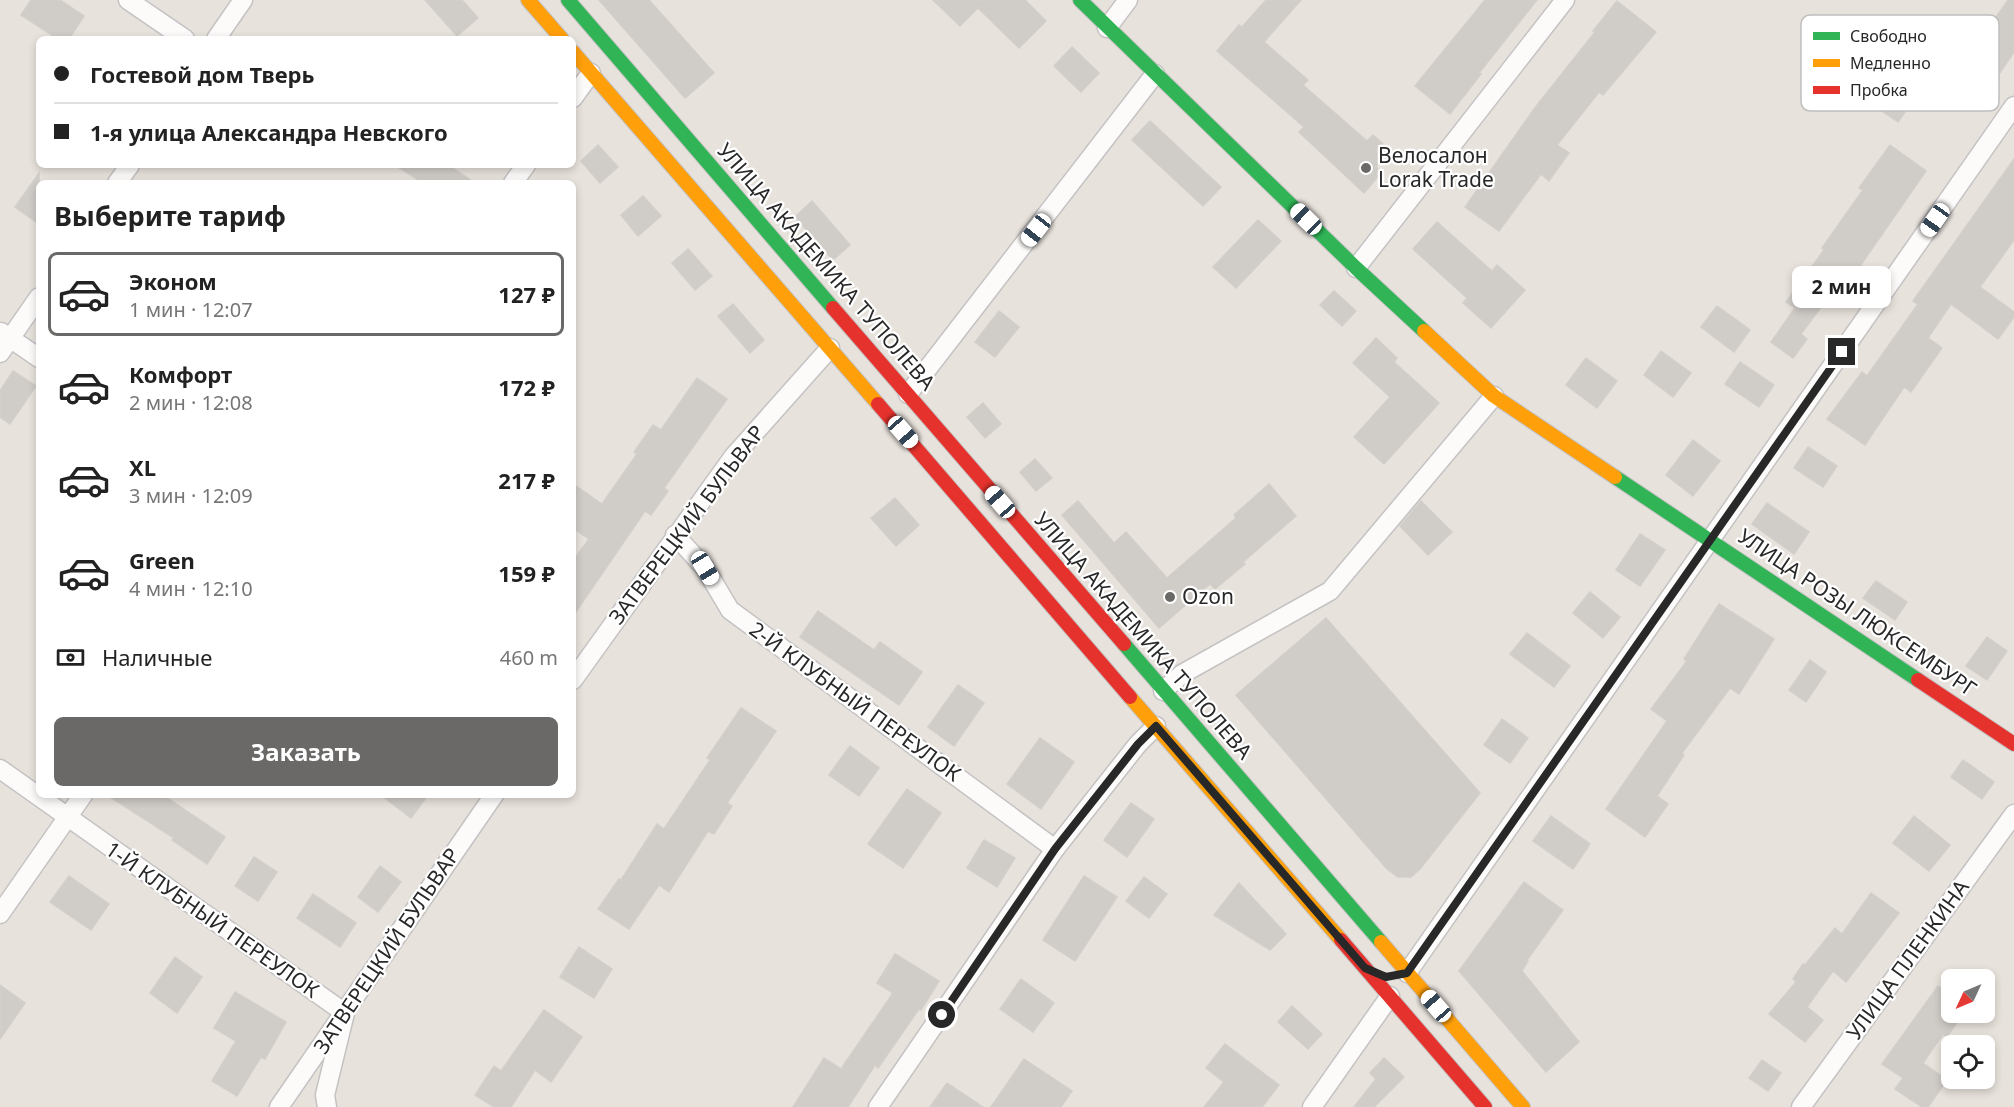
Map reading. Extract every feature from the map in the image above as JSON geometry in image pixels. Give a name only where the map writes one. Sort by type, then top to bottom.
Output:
[{"type":"main road","points":[[528,0],[559,36]]},
{"type":"main road","name":"УЛИЦА АКАДЕМИКА ТУПОЛЕВА","points":[[568,0],[1523,1107]]},
{"type":"main road","name":"УЛИЦА РОЗЫ ЛЮКСЕМБУРГ","points":[[1080,0],[1356,268],[1494,396],[2014,744]]},
{"type":"main road","points":[[576,56],[840,345],[1156,726],[1485,1107]]},
{"type":"main road","points":[[840,345],[861,347],[873,354]]},
{"type":"main road","points":[[1365,968],[1386,977],[1407,973]]},
{"type":"street","points":[[128,0],[181,36]]},
{"type":"street","points":[[218,36],[243,0]]},
{"type":"street","points":[[1107,28],[1128,0]]},
{"type":"street","points":[[1356,268],[1565,0]]},
{"type":"street","points":[[576,94],[591,73]]},
{"type":"street","points":[[908,394],[1155,74]]},
{"type":"street","points":[[1407,973],[2014,106]]},
{"type":"street","points":[[36,301],[3,341],[36,357]]},
{"type":"street","name":"ЗАТВЕРЕЦКИЙ БУЛЬВАР","points":[[576,676],[733,457],[840,345]]},
{"type":"street","points":[[1163,691],[1182,674],[1330,591],[1494,396]]},
{"type":"street","name":"2-Й КЛУБНЫЙ ПЕРЕУЛОК","points":[[675,535],[705,568],[730,610],[1055,849]]},
{"type":"street","points":[[878,1107],[1055,849],[1138,744],[1156,726]]},
{"type":"street","name":"1-Й КЛУБНЫЙ ПЕРЕУЛОК","points":[[0,770],[36,796]]},
{"type":"street","name":"1-Й КЛУБНЫЙ ПЕРЕУЛОК","points":[[38,798],[345,1013]]},
{"type":"street","points":[[0,914],[80,798]]},
{"type":"street","name":"ЗАТВЕРЕЦКИЙ БУЛЬВАР","points":[[279,1107],[492,798]]},
{"type":"street","name":"УЛИЦА ПЛЕНКИНА","points":[[1802,1107],[2014,814]]},
{"type":"street","points":[[1312,1107],[1390,996]]},
{"type":"street","points":[[327,1107],[325,1095],[345,1013]]},
{"type":"building","points":[[31,0],[60,0],[84,16],[71,36],[53,36],[21,15]]},
{"type":"building","points":[[425,0],[462,0],[478,18],[457,36]]},
{"type":"building","points":[[599,0],[649,0],[714,73],[685,98]]},
{"type":"building","points":[[933,0],[1025,0],[1046,21],[1019,48],[978,8],[960,26]]},
{"type":"building","points":[[1266,0],[1301,0],[1264,42],[1308,80],[1303,85],[1367,141],[1373,135],[1390,150],[1376,167],[1382,172],[1364,193],[1299,132],[1304,127],[1217,51],[1239,25],[1242,27]]},
{"type":"building","points":[[1485,0],[1537,0],[1479,73],[1481,74],[1450,114],[1415,86]]},
{"type":"building","points":[[2008,0],[2014,0],[2014,52],[1999,74],[1999,15]]},
{"type":"building","points":[[1617,1],[1656,32],[1603,95],[1599,92],[1557,145],[1569,153],[1549,181],[1541,174],[1499,231],[1465,207],[1534,109]]},
{"type":"building","points":[[1072,47],[1099,73],[1081,92],[1054,66]]},
{"type":"building","points":[[1882,111],[1906,111],[1898,122]]},
{"type":"building","points":[[1150,121],[1221,187],[1203,206],[1132,140]]},
{"type":"building","points":[[598,145],[618,167],[600,183],[581,161]]},
{"type":"building","points":[[1890,145],[1926,171],[1856,272],[1850,268],[1801,334],[1807,339],[1793,358],[1771,342],[1795,308],[1786,302],[1824,250],[1822,248],[1863,190],[1859,188]]},
{"type":"building","points":[[2014,159],[2014,240],[1980,287],[2014,312],[2014,317],[1998,339],[1951,304],[1928,338],[1942,348],[1911,392],[1904,387],[1865,445],[1827,419],[1862,372],[1867,376],[1918,304],[1913,301]]},
{"type":"building","points":[[400,168],[452,168],[470,180],[418,180]]},
{"type":"building","points":[[39,173],[39,180],[36,180],[36,222],[15,207]]},
{"type":"building","points":[[643,196],[661,216],[638,236],[621,215]]},
{"type":"building","points":[[812,201],[850,245],[833,260],[795,217]]},
{"type":"building","points":[[1258,220],[1281,241],[1236,288],[1213,267]]},
{"type":"building","points":[[1437,222],[1492,271],[1497,265],[1525,290],[1491,328],[1463,303],[1467,298],[1413,249]]},
{"type":"building","points":[[688,249],[712,276],[695,290],[672,263]]},
{"type":"building","points":[[1334,291],[1356,311],[1342,326],[1320,305]]},
{"type":"building","points":[[733,304],[764,340],[750,353],[718,316]]},
{"type":"building","points":[[1717,306],[1750,330],[1734,352],[1701,327]]},
{"type":"building","points":[[999,311],[1019,327],[995,357],[975,342]]},
{"type":"building","points":[[1376,338],[1397,358],[1394,362],[1439,403],[1384,464],[1354,437],[1390,397],[1353,363]]},
{"type":"building","points":[[1661,351],[1691,373],[1673,397],[1644,375]]},
{"type":"building","points":[[1586,358],[1617,381],[1597,408],[1566,385]]},
{"type":"building","points":[[1740,362],[1774,385],[1759,407],[1725,384]]},
{"type":"building","points":[[13,371],[36,386],[10,424],[0,417],[0,391]]},
{"type":"building","points":[[697,378],[727,399],[664,488],[668,491],[651,515],[645,511],[576,612],[576,557],[589,539],[576,530],[576,486],[602,504],[637,454],[634,452],[653,425],[661,430]]},
{"type":"building","points":[[983,403],[1001,424],[985,438],[967,417]]},
{"type":"building","points":[[1693,440],[1720,461],[1693,496],[1666,475]]},
{"type":"building","points":[[1808,447],[1837,466],[1823,487],[1794,468]]},
{"type":"building","points":[[1035,459],[1052,478],[1036,491],[1020,472]]},
{"type":"building","points":[[1269,484],[1296,516],[1215,589],[1210,584],[1159,628],[1062,515],[1078,501],[1114,543],[1126,532],[1167,578],[1236,518],[1234,515]]},
{"type":"building","points":[[895,498],[919,525],[896,546],[871,518]]},
{"type":"building","points":[[1421,501],[1452,532],[1428,555],[1400,526]]},
{"type":"building","points":[[1767,503],[1809,532],[1794,554],[1752,524]]},
{"type":"building","points":[[1640,534],[1665,550],[1640,586],[1616,570]]},
{"type":"building","points":[[1876,581],[1907,602],[1895,620],[1863,598]]},
{"type":"building","points":[[1590,592],[1620,617],[1603,638],[1573,613]]},
{"type":"building","points":[[1719,604],[1774,639],[1739,694],[1730,688],[1682,753],[1684,755],[1657,796],[1668,804],[1645,837],[1606,809],[1667,721],[1651,709],[1687,661],[1684,659]]},
{"type":"building","points":[[818,611],[874,650],[880,642],[922,672],[899,705],[800,637]]},
{"type":"building","points":[[1326,618],[1480,793],[1420,869],[1411,877],[1398,877],[1387,869],[1236,695]]},
{"type":"building","points":[[1527,633],[1570,666],[1554,687],[1510,654]]},
{"type":"building","points":[[1987,637],[2007,651],[1987,680],[1966,666]]},
{"type":"building","points":[[1810,660],[1826,672],[1806,702],[1789,690]]},
{"type":"building","points":[[958,685],[984,703],[954,746],[928,727]]},
{"type":"building","points":[[741,708],[776,731],[727,803],[732,806],[714,834],[708,831],[669,892],[659,885],[629,929],[598,909],[619,879],[621,880],[657,824],[664,829],[710,760],[707,758]]},
{"type":"building","points":[[1502,719],[1528,738],[1510,763],[1484,745]]},
{"type":"building","points":[[1040,738],[1074,762],[1041,809],[1007,784]]},
{"type":"building","points":[[850,746],[879,768],[859,796],[829,775]]},
{"type":"building","points":[[1963,760],[1994,782],[1982,799],[1951,777]]},
{"type":"building","points":[[907,789],[941,813],[903,868],[868,844]]},
{"type":"building","points":[[112,798],[167,798],[225,837],[207,864],[172,840],[174,838]]},
{"type":"building","points":[[385,798],[426,798],[411,818]]},
{"type":"building","points":[[1131,803],[1154,819],[1127,857],[1104,840]]},
{"type":"building","points":[[1551,816],[1590,844],[1573,869],[1533,841]]},
{"type":"building","points":[[1914,816],[1950,845],[1929,871],[1893,843]]},
{"type":"building","points":[[984,840],[1015,858],[997,887],[967,868]]},
{"type":"building","points":[[254,857],[277,872],[258,901],[235,886]]},
{"type":"building","points":[[380,866],[401,882],[378,912],[358,897]]},
{"type":"building","points":[[69,876],[109,904],[91,930],[50,902]]},
{"type":"building","points":[[1084,876],[1117,897],[1075,961],[1043,940]]},
{"type":"building","points":[[1144,877],[1167,894],[1149,918],[1126,901]]},
{"type":"building","points":[[1524,882],[1563,910],[1527,960],[1522,971],[1579,1042],[1546,1072],[1459,971]]},
{"type":"building","points":[[1239,883],[1286,934],[1270,950],[1214,915]]},
{"type":"building","points":[[1871,893],[1899,913],[1846,982],[1833,971],[1807,1007],[1823,1020],[1805,1042],[1769,1014],[1796,982],[1793,979],[1803,964],[1805,965],[1835,928],[1842,934]]},
{"type":"building","points":[[313,894],[356,923],[340,947],[297,918]]},
{"type":"building","points":[[579,947],[612,969],[594,998],[560,977]]},
{"type":"building","points":[[895,954],[939,981],[921,1010],[919,1009],[878,1068],[875,1065],[848,1107],[793,1107],[824,1058],[841,1069],[893,993],[877,983]]},
{"type":"building","points":[[175,957],[202,977],[177,1013],[150,993]]},
{"type":"building","points":[[1021,979],[1054,1003],[1033,1032],[1000,1009]]},
{"type":"building","points":[[0,985],[25,1003],[0,1039]]},
{"type":"building","points":[[1938,986],[1941,988],[1941,1023],[1957,1023],[1948,1035],[1941,1035],[1923,1063],[1941,1076],[1941,1089],[1928,1107],[1922,1107],[1895,1089],[1903,1078],[1882,1064]]},
{"type":"building","points":[[235,992],[286,1022],[265,1059],[261,1057],[237,1096],[212,1081],[236,1041],[214,1028]]},
{"type":"building","points":[[1292,1006],[1322,1034],[1308,1049],[1278,1022]]},
{"type":"building","points":[[544,1010],[582,1037],[551,1082],[535,1070],[511,1107],[494,1107],[475,1095],[494,1066],[501,1071]]},
{"type":"building","points":[[1225,1044],[1279,1085],[1262,1107],[1204,1107],[1224,1082],[1206,1068]]},
{"type":"building","points":[[1384,1058],[1404,1077],[1374,1107],[1354,1107],[1376,1079],[1370,1073]]},
{"type":"building","points":[[1024,1059],[1072,1091],[1061,1107],[991,1107]]},
{"type":"building","points":[[1762,1060],[1781,1073],[1768,1091],[1749,1078]]},
{"type":"building","points":[[947,1083],[983,1107],[930,1107]]},
{"type":"traffic: fast","points":[[568,0],[833,308]]},
{"type":"traffic: fast","points":[[1080,0],[1424,331]]},
{"type":"traffic: fast","points":[[1615,477],[1918,680]]},
{"type":"traffic: fast","points":[[1124,644],[1381,942]]},
{"type":"traffic: slow","points":[[528,0],[559,36]]},
{"type":"traffic: slow","points":[[576,55],[878,404]]},
{"type":"traffic: slow","points":[[1424,331],[1494,396],[1615,477]]},
{"type":"traffic: slow","points":[[1130,697],[1341,940]]},
{"type":"traffic: slow","points":[[1381,942],[1523,1107]]},
{"type":"traffic: jam","points":[[833,308],[1124,644]]},
{"type":"traffic: jam","points":[[878,404],[1130,697]]},
{"type":"traffic: jam","points":[[1918,680],[2014,744]]},
{"type":"traffic: jam","points":[[1341,940],[1485,1107]]},
{"type":"place","name":"Велосалон Lorak Trade","points":[[1366,168]]},
{"type":"place","name":"Ozon","points":[[1170,597]]},
{"type":"route","points":[[942,1015],[1055,849],[1138,744],[1156,726],[1365,968],[1386,977],[1407,973],[1842,352]]}]
